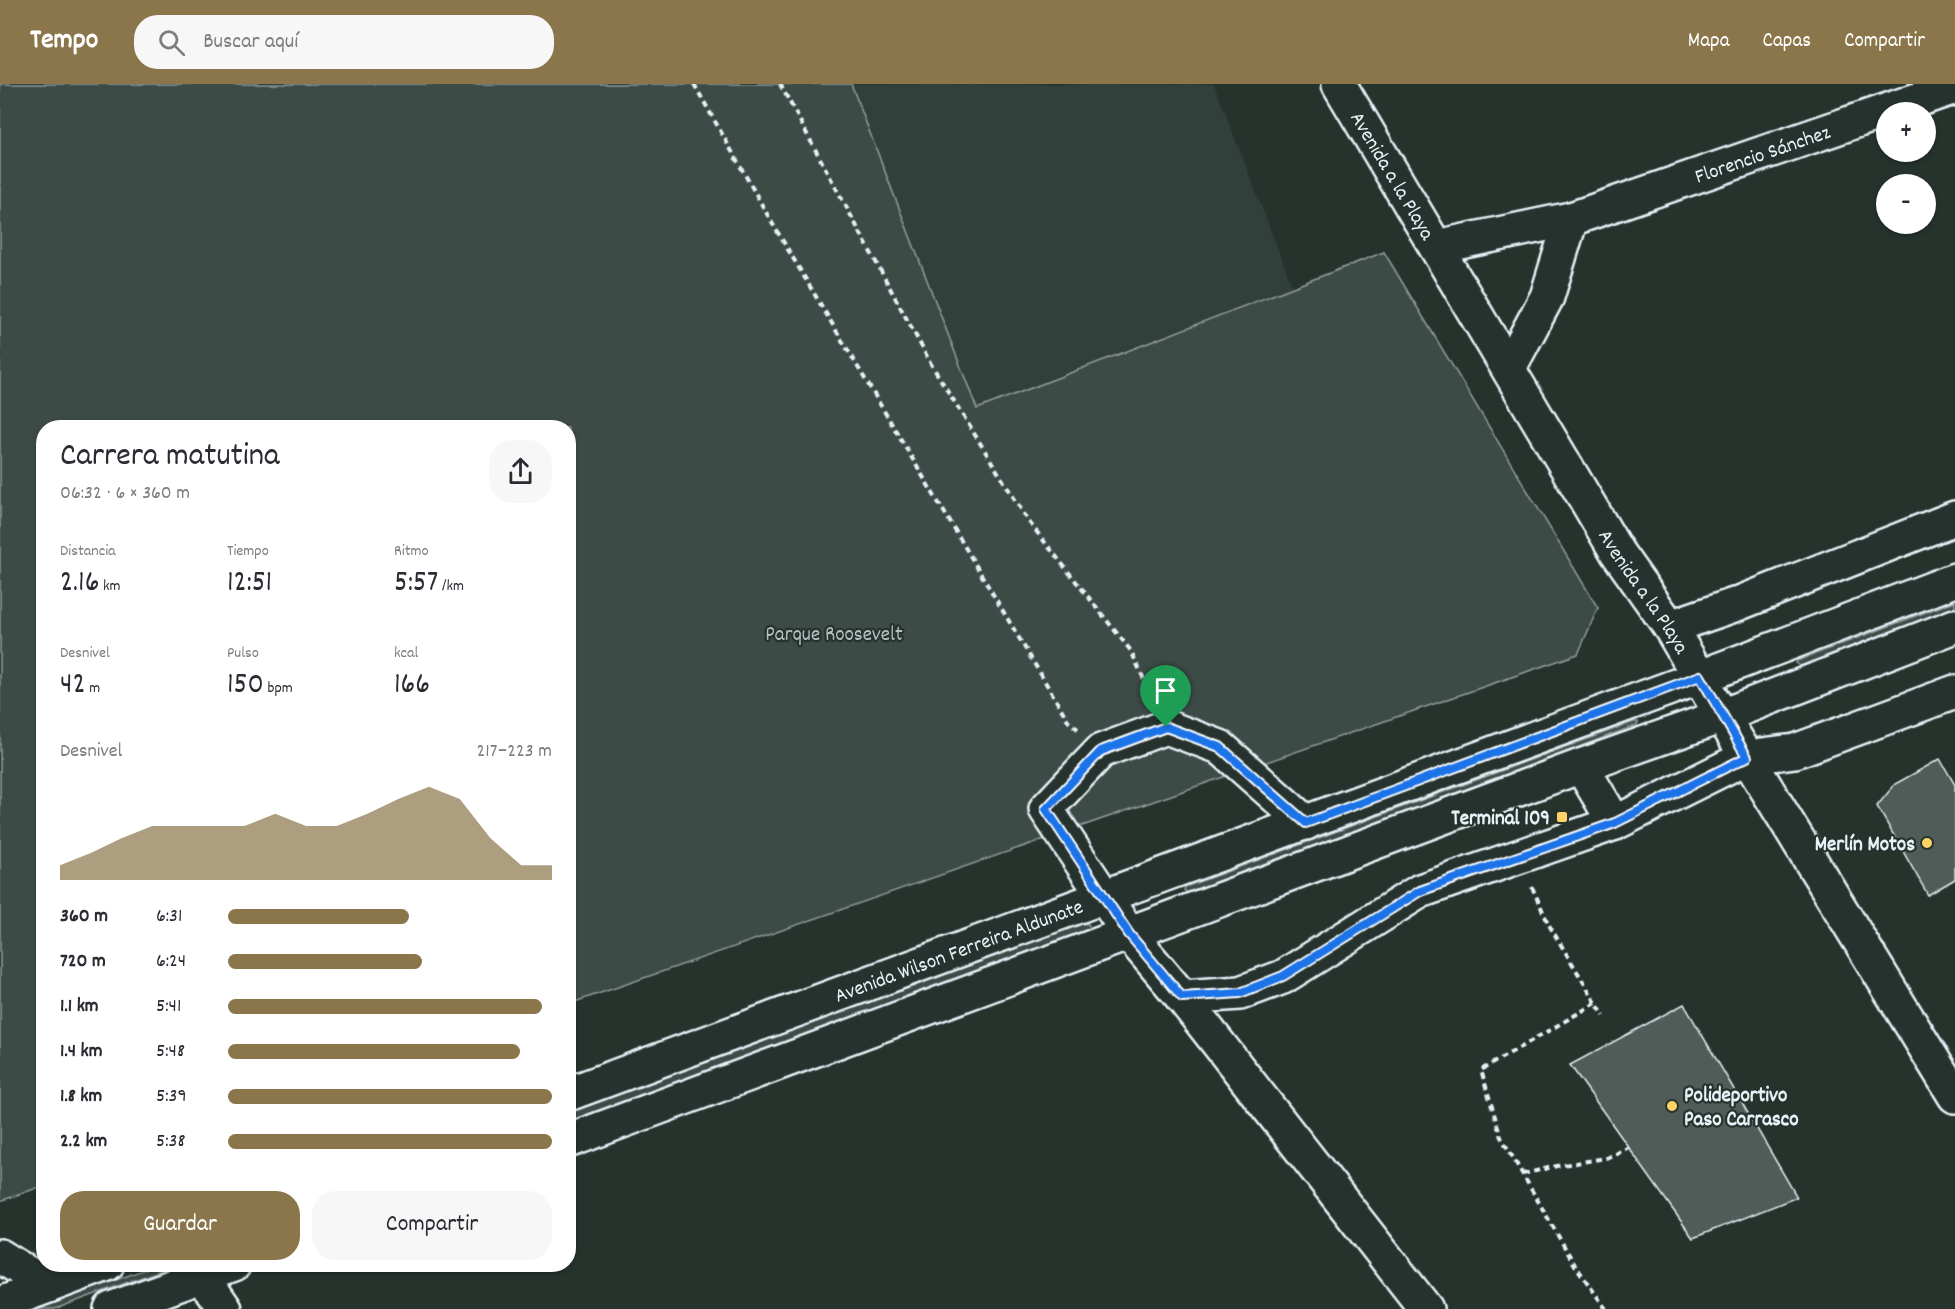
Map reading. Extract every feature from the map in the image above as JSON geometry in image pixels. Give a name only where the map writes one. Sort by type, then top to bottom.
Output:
[{"type":"main road","name":"Avenida a la Playa","points":[[1339,84],[1617,552],[1670,627],[1955,1096]]},
{"type":"main road","name":"Florencio Sánchez","points":[[1436,247],[1571,219],[1955,87]]},
{"type":"main road","points":[[1509,368],[1547,297],[1571,219]]},
{"type":"main road","points":[[1670,627],[1737,604],[1955,518]]},
{"type":"main road","name":"Avenida Wilson Ferreira Aldunate","points":[[576,1091],[1306,823],[1955,579]]},
{"type":"main road","name":"Avenida Wilson Ferreira Aldunate","points":[[576,1138],[1581,766],[1722,716],[1955,626]]},
{"type":"main road","points":[[1182,997],[1240,993],[1283,976],[1420,891],[1615,823],[1747,757],[1795,751],[1955,692]]},
{"type":"main road","points":[[1306,823],[1220,747],[1166,727],[1101,751],[1046,809],[1129,934],[1182,997],[1426,1309]]},
{"type":"main road","points":[[1581,766],[1615,823]]},
{"type":"main road","points":[[0,1256],[48,1286]]},
{"type":"main road","points":[[0,1304],[86,1272]]},
{"type":"main road","points":[[111,1309],[196,1272]]},
{"type":"main road","points":[[199,1272],[225,1309]]},
{"type":"path","points":[[694,84],[771,221],[1069,722],[1101,751]]},
{"type":"path","points":[[780,84],[931,364],[1029,522],[1131,651],[1166,727]]},
{"type":"path","points":[[1518,856],[1549,925],[1604,1016]]},
{"type":"path","points":[[1596,1004],[1481,1070],[1501,1137],[1575,1265],[1606,1309]]},
{"type":"path","points":[[1523,1174],[1606,1158],[1629,1147]]},
{"type":"shaded area","points":[[851,84],[1214,84],[1293,288],[977,409]]},
{"type":"green space","name":"Parque Roosevelt","points":[[0,84],[851,84],[977,409],[1384,252],[1598,608],[1578,654],[576,1002],[576,420],[36,420],[36,1188],[0,1201]]},
{"type":"green space","points":[[1955,601],[1955,607],[1800,666],[1796,663],[1797,661]]},
{"type":"green space","points":[[1638,722],[1637,725],[1188,894],[1184,890],[1185,887]]},
{"type":"green space","points":[[1082,923],[1090,927],[1088,931],[576,1118],[576,1110]]},
{"type":"green space","points":[[137,1272],[156,1272],[55,1309],[38,1309]]},
{"type":"building","name":"Merlín Motos","points":[[1940,759],[1955,785],[1955,879],[1928,895],[1877,806],[1895,784]]},
{"type":"building","name":"Polideportivo Paso Carrasco","points":[[1684,1004],[1797,1197],[1693,1238],[1570,1065]]},
{"type":"place","name":"Terminal 109","points":[[1562,817]]},
{"type":"place","name":"Merlín Motos","points":[[1927,843]]},
{"type":"place","name":"Polideportivo Paso Carrasco","points":[[1672,1106]]},
{"type":"route","points":[[1700,676],[1747,757],[1615,823],[1420,891],[1283,976],[1240,993],[1182,997],[1129,934],[1046,809],[1101,751],[1166,727],[1220,747],[1306,823],[1700,676]]}]
